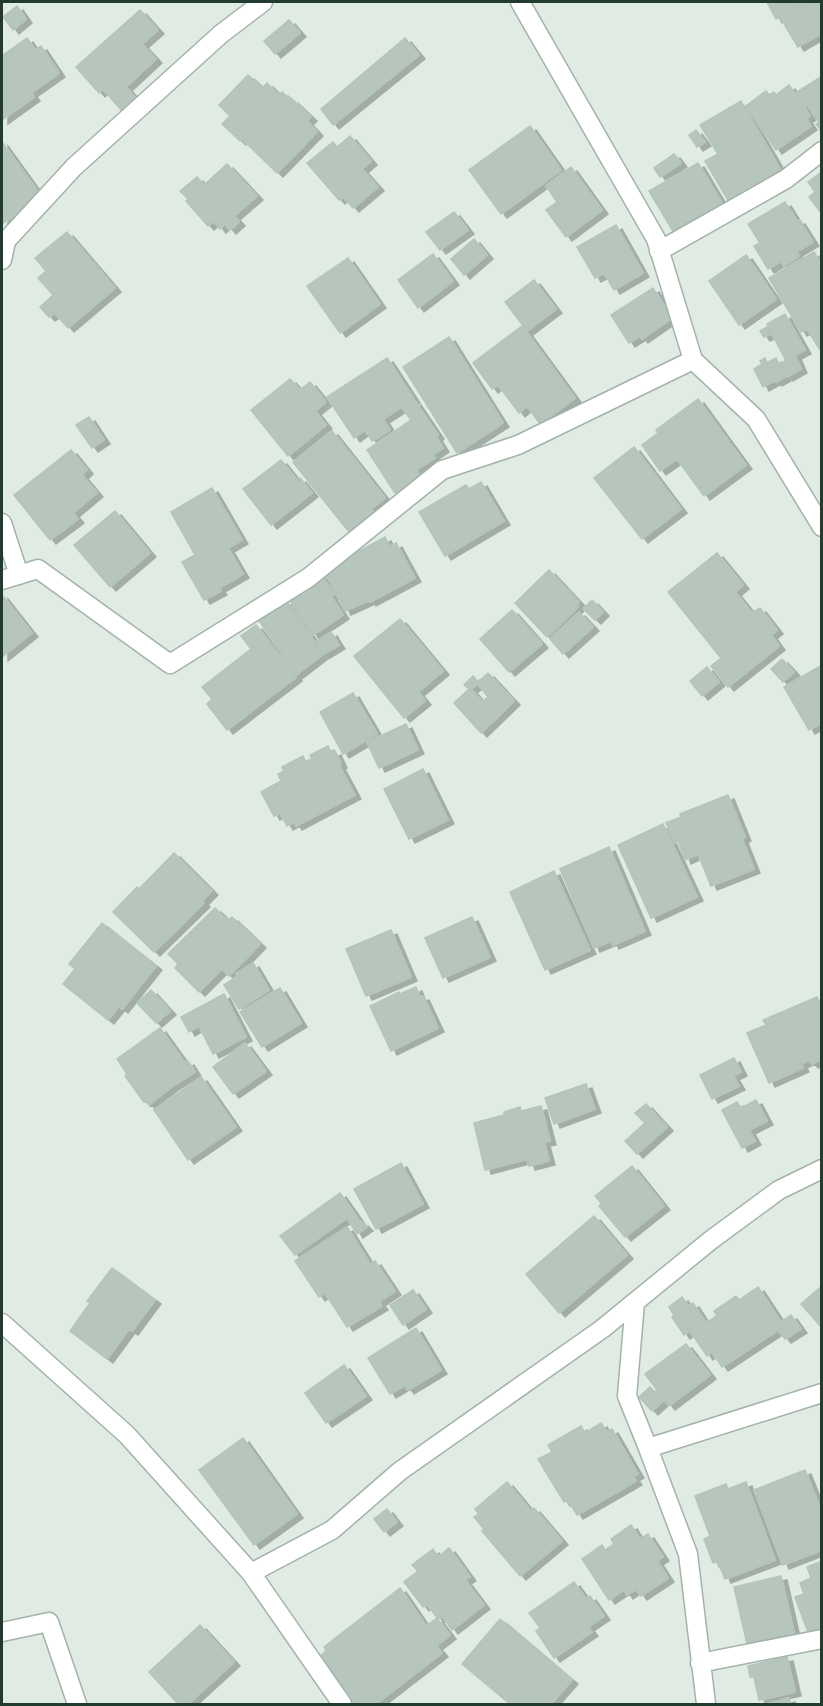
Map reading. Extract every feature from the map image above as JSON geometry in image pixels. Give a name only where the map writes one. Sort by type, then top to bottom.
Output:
[{"type":"street","points":[[2,260],[6,241],[74,167],[221,34],[263,2]]},
{"type":"street","points":[[520,2],[656,239],[693,360],[756,419],[822,527]]},
{"type":"street","points":[[659,251],[786,179],[822,151]]},
{"type":"street","points":[[2,523],[10,577],[38,569],[170,664],[308,578],[442,470],[518,445],[693,360]]},
{"type":"street","points":[[252,1573],[332,1530],[400,1471],[602,1329],[711,1240],[779,1190],[822,1169]]},
{"type":"street","points":[[635,1302],[627,1396],[688,1554],[706,1704]]},
{"type":"street","points":[[2,1323],[127,1435],[252,1573],[342,1704]]},
{"type":"street","points":[[648,1448],[822,1393]]},
{"type":"street","points":[[2,1632],[49,1622],[77,1704]]},
{"type":"street","points":[[700,1663],[822,1639]]},
{"type":"building","points":[[767,2],[805,2],[806,3],[776,19]]},
{"type":"building","points":[[810,2],[822,2],[822,33],[798,47],[781,19]]},
{"type":"building","points":[[17,6],[26,19],[13,30],[3,17]]},
{"type":"building","points":[[140,10],[158,30],[142,44],[156,59],[126,87],[136,99],[122,111],[103,89],[99,93],[76,67]]},
{"type":"building","points":[[289,20],[300,33],[275,54],[264,41]]},
{"type":"building","points":[[27,38],[35,50],[41,46],[59,73],[31,93],[34,97],[2,120],[2,56]]},
{"type":"building","points":[[405,38],[419,55],[333,125],[321,109]]},
{"type":"building","points":[[248,75],[262,88],[267,83],[279,95],[282,92],[292,99],[311,117],[307,121],[317,132],[277,173],[242,139],[240,141],[222,124],[230,116],[219,105]]},
{"type":"building","points":[[822,76],[822,132],[816,124],[819,122],[797,92]]},
{"type":"building","points":[[789,85],[810,116],[806,119],[811,126],[776,150],[746,106],[766,91],[769,95],[774,92],[776,95]]},
{"type":"building","points":[[741,101],[781,171],[729,202],[705,161],[718,154],[700,125]]},
{"type":"building","points":[[530,126],[561,170],[501,214],[469,170]]},
{"type":"building","points":[[696,130],[705,142],[697,147],[689,135]]},
{"type":"building","points":[[350,136],[371,161],[362,169],[378,187],[353,208],[343,197],[339,200],[307,163],[333,142],[337,147]]},
{"type":"building","points":[[2,142],[41,196],[2,224]]},
{"type":"building","points":[[674,154],[681,163],[660,177],[654,168]]},
{"type":"building","points":[[698,163],[723,205],[674,233],[649,191]]},
{"type":"building","points":[[227,164],[257,196],[234,216],[239,222],[230,230],[225,224],[220,229],[214,221],[208,226],[180,191],[197,177],[204,185]]},
{"type":"building","points":[[571,167],[602,210],[566,237],[546,210],[557,202],[546,186]]},
{"type":"building","points":[[822,172],[822,214],[809,197],[815,192],[808,182]]},
{"type":"building","points":[[785,202],[813,242],[796,252],[799,256],[784,266],[781,261],[768,269],[754,246],[760,243],[748,224]]},
{"type":"building","points":[[454,212],[468,230],[440,250],[426,232]]},
{"type":"building","points":[[616,225],[643,273],[614,290],[604,273],[595,278],[577,247]]},
{"type":"building","points":[[67,232],[115,288],[68,328],[55,313],[49,317],[40,307],[53,295],[38,278],[46,271],[35,258]]},
{"type":"building","points":[[474,239],[487,255],[464,275],[451,259]]},
{"type":"building","points":[[814,252],[822,265],[822,353],[807,329],[801,332],[769,278]]},
{"type":"building","points":[[433,254],[453,281],[418,308],[398,280]]},
{"type":"building","points":[[746,255],[776,299],[739,325],[709,281]]},
{"type":"building","points":[[348,258],[380,304],[340,333],[307,286]]},
{"type":"building","points":[[534,280],[556,309],[527,331],[505,302]]},
{"type":"building","points":[[653,288],[672,318],[642,339],[640,336],[629,343],[611,315]]},
{"type":"building","points":[[785,314],[805,350],[795,355],[801,369],[787,377],[780,364],[786,361],[767,324]]},
{"type":"building","points":[[522,326],[575,398],[540,424],[527,406],[519,413],[498,385],[492,389],[473,363]]},
{"type":"building","points":[[767,327],[771,334],[764,337],[760,331]]},
{"type":"building","points":[[449,337],[503,423],[457,453],[403,367]]},
{"type":"building","points":[[387,358],[414,399],[383,419],[390,430],[372,441],[365,430],[354,438],[327,397]]},
{"type":"building","points":[[765,358],[774,381],[763,387],[754,369],[762,364],[760,361]]},
{"type":"building","points":[[776,358],[785,377],[776,382],[766,363]]},
{"type":"building","points":[[290,379],[300,390],[310,382],[326,402],[315,411],[326,425],[288,456],[251,410]]},
{"type":"building","points":[[698,399],[746,465],[704,496],[677,459],[660,471],[642,445],[658,433],[656,430]]},
{"type":"building","points":[[415,401],[438,435],[436,437],[443,448],[433,455],[435,458],[416,470],[420,476],[395,493],[367,450],[411,420],[403,409]]},
{"type":"building","points":[[89,417],[104,440],[92,448],[76,425]]},
{"type":"building","points":[[332,431],[385,498],[371,509],[378,517],[353,537],[293,462]]},
{"type":"building","points":[[634,447],[681,509],[642,539],[594,478]]},
{"type":"building","points":[[71,450],[87,470],[82,475],[97,493],[73,513],[78,519],[50,540],[14,495]]},
{"type":"building","points":[[281,460],[297,480],[300,478],[312,493],[271,525],[243,489]]},
{"type":"building","points":[[481,482],[504,521],[445,556],[419,512],[466,485],[469,489]]},
{"type":"building","points":[[212,488],[242,540],[228,548],[243,574],[219,588],[221,591],[204,600],[182,562],[195,555],[171,512]]},
{"type":"building","points":[[115,511],[150,553],[110,587],[74,545]]},
{"type":"building","points":[[385,537],[390,547],[396,543],[415,578],[370,602],[369,600],[345,611],[324,570]]},
{"type":"building","points":[[717,553],[743,585],[735,592],[752,613],[760,608],[777,630],[771,635],[779,646],[728,687],[711,666],[721,658],[668,592]]},
{"type":"building","points":[[549,570],[579,602],[576,604],[578,607],[547,637],[515,603]]},
{"type":"building","points":[[320,574],[334,594],[331,596],[343,615],[313,635],[287,596]]},
{"type":"building","points":[[2,595],[32,633],[2,657]]},
{"type":"building","points":[[286,600],[323,654],[296,675],[258,619]]},
{"type":"building","points":[[592,600],[603,612],[595,620],[583,609]]},
{"type":"building","points":[[512,610],[542,644],[509,672],[480,639]]},
{"type":"building","points":[[579,612],[593,627],[563,654],[550,639]]},
{"type":"building","points":[[400,619],[443,671],[418,692],[425,701],[404,718],[354,656]]},
{"type":"building","points":[[256,625],[296,677],[227,730],[207,704],[212,699],[202,687],[251,649],[241,636]]},
{"type":"building","points":[[331,632],[339,645],[324,654],[316,642]]},
{"type":"building","points":[[782,659],[794,672],[783,682],[771,669]]},
{"type":"building","points":[[822,665],[822,723],[809,730],[784,687]]},
{"type":"building","points":[[707,667],[719,682],[702,696],[690,681]]},
{"type":"building","points":[[488,673],[514,701],[481,733],[454,703],[469,689],[464,685],[473,676],[478,682]],"holes":[[[478,684],[488,697],[482,702],[471,689]]]},
{"type":"building","points":[[353,693],[377,734],[343,754],[320,712]]},
{"type":"building","points":[[406,724],[418,750],[379,768],[367,742]]},
{"type":"building","points":[[328,746],[331,753],[335,751],[341,764],[339,765],[355,795],[296,826],[294,822],[287,826],[280,813],[274,816],[261,792],[281,781],[278,774],[284,771],[282,767],[303,756],[306,762],[312,759],[310,755]]},
{"type":"building","points":[[423,769],[448,820],[409,839],[384,789]]},
{"type":"building","points":[[728,795],[745,837],[742,839],[754,869],[711,886],[698,854],[685,860],[678,841],[675,843],[666,823],[681,817],[680,814]]},
{"type":"building","points":[[663,824],[697,897],[651,918],[618,845]]},
{"type":"building","points":[[609,847],[645,931],[613,945],[611,941],[594,948],[560,869]]},
{"type":"building","points":[[174,853],[212,891],[202,901],[204,903],[154,952],[113,912]]},
{"type":"building","points":[[554,871],[590,950],[545,970],[510,892]]},
{"type":"building","points":[[215,908],[228,921],[232,917],[260,944],[229,976],[222,969],[199,992],[175,968],[178,964],[168,954]]},
{"type":"building","points":[[472,917],[490,957],[443,978],[425,938]]},
{"type":"building","points":[[102,923],[156,966],[122,1009],[119,1006],[108,1020],[63,984],[75,969],[69,964]]},
{"type":"building","points":[[391,930],[411,977],[366,996],[346,949]]},
{"type":"building","points":[[253,963],[269,990],[239,1009],[224,985]]},
{"type":"building","points":[[416,987],[420,997],[423,996],[438,1028],[391,1051],[370,1006],[399,992],[400,994]]},
{"type":"building","points":[[280,988],[301,1023],[262,1047],[240,1012]]},
{"type":"building","points":[[151,990],[170,1011],[156,1023],[137,1003]]},
{"type":"building","points":[[224,994],[246,1037],[213,1054],[199,1026],[189,1032],[181,1017]]},
{"type":"building","points":[[817,997],[822,1006],[822,1059],[812,1064],[809,1060],[801,1064],[803,1068],[769,1083],[747,1033],[766,1025],[763,1020]]},
{"type":"building","points":[[160,1028],[185,1063],[188,1061],[195,1072],[149,1105],[146,1101],[144,1102],[125,1076],[127,1074],[117,1059]]},
{"type":"building","points":[[245,1043],[266,1071],[233,1094],[213,1067]]},
{"type":"building","points":[[734,1058],[741,1072],[733,1076],[739,1086],[712,1099],[700,1075]]},
{"type":"building","points":[[201,1077],[236,1127],[188,1160],[154,1110]]},
{"type":"building","points":[[586,1084],[595,1109],[554,1124],[545,1098]]},
{"type":"building","points":[[756,1100],[767,1121],[749,1130],[755,1141],[742,1148],[722,1110],[737,1102],[741,1108]]},
{"type":"building","points":[[646,1104],[667,1127],[637,1154],[625,1141],[645,1123],[635,1113]]},
{"type":"building","points":[[541,1106],[550,1141],[544,1142],[549,1161],[529,1166],[527,1159],[485,1170],[474,1123],[504,1115],[504,1112],[520,1107],[521,1111]]},
{"type":"building","points":[[401,1163],[423,1204],[376,1229],[354,1189]]},
{"type":"building","points":[[632,1166],[664,1206],[625,1237],[599,1206],[602,1204],[595,1196]]},
{"type":"building","points":[[340,1193],[361,1223],[367,1227],[357,1234],[347,1218],[295,1255],[280,1236]]},
{"type":"building","points":[[594,1216],[627,1255],[559,1313],[526,1274]]},
{"type":"building","points":[[347,1227],[370,1264],[375,1261],[395,1291],[379,1302],[382,1306],[347,1327],[325,1293],[319,1297],[295,1261]]},
{"type":"building","points":[[112,1268],[155,1300],[132,1331],[129,1329],[107,1359],[70,1331],[90,1303],[87,1301]]},
{"type":"building","points":[[822,1286],[822,1328],[801,1304]]},
{"type":"building","points":[[758,1287],[781,1322],[791,1315],[801,1329],[785,1339],[778,1330],[722,1367],[712,1352],[707,1356],[690,1331],[684,1335],[672,1317],[674,1315],[669,1307],[682,1297],[688,1306],[693,1303],[706,1323],[717,1316],[714,1311],[736,1296],[739,1300]]},
{"type":"building","points":[[413,1290],[426,1309],[403,1325],[390,1305]]},
{"type":"building","points":[[416,1328],[441,1370],[408,1390],[405,1385],[390,1394],[368,1358]]},
{"type":"building","points":[[686,1344],[710,1375],[669,1406],[645,1374]]},
{"type":"building","points":[[344,1365],[366,1396],[326,1423],[305,1393]]},
{"type":"building","points":[[650,1387],[663,1401],[652,1411],[639,1397]]},
{"type":"building","points":[[601,1423],[607,1432],[612,1429],[638,1474],[633,1477],[636,1481],[577,1515],[568,1500],[564,1502],[538,1459],[552,1452],[548,1445],[581,1426],[585,1433]]},
{"type":"building","points":[[243,1438],[297,1514],[254,1545],[199,1470]]},
{"type":"building","points":[[805,1470],[822,1513],[822,1550],[783,1565],[754,1490]]},
{"type":"building","points":[[507,1482],[531,1511],[534,1508],[562,1541],[520,1576],[482,1531],[484,1529],[474,1517],[479,1514],[475,1509]]},
{"type":"building","points":[[746,1482],[775,1560],[725,1579],[718,1562],[713,1563],[704,1539],[710,1536],[695,1496],[726,1484],[728,1489]]},
{"type":"building","points":[[387,1509],[397,1522],[384,1532],[374,1519]]},
{"type":"building","points":[[631,1525],[640,1539],[648,1534],[663,1557],[657,1561],[668,1578],[641,1596],[636,1589],[627,1595],[624,1590],[609,1600],[582,1559],[602,1545],[605,1550],[614,1544],[611,1539]]},
{"type":"building","points":[[449,1548],[470,1577],[465,1580],[484,1605],[452,1630],[442,1616],[438,1619],[427,1604],[423,1607],[404,1582],[418,1571],[412,1565],[433,1549],[438,1557]]},
{"type":"building","points":[[822,1561],[822,1627],[808,1632],[795,1597],[804,1594],[800,1583],[811,1578],[807,1567]]},
{"type":"building","points":[[781,1576],[794,1633],[747,1644],[734,1587]]},
{"type":"building","points":[[574,1582],[586,1599],[590,1596],[604,1616],[588,1627],[592,1632],[554,1658],[536,1631],[540,1628],[529,1613]]},
{"type":"building","points":[[400,1588],[426,1626],[437,1618],[450,1635],[436,1646],[442,1653],[376,1704],[354,1704],[318,1658],[326,1651],[324,1647]]},
{"type":"building","points":[[500,1619],[572,1680],[551,1704],[510,1704],[462,1664]]},
{"type":"building","points":[[200,1625],[234,1662],[188,1704],[178,1704],[149,1672]]},
{"type":"building","points":[[787,1657],[795,1692],[759,1700],[754,1677],[750,1677],[748,1666]]},
{"type":"building","points":[[789,1698],[791,1704],[767,1704]]}]
